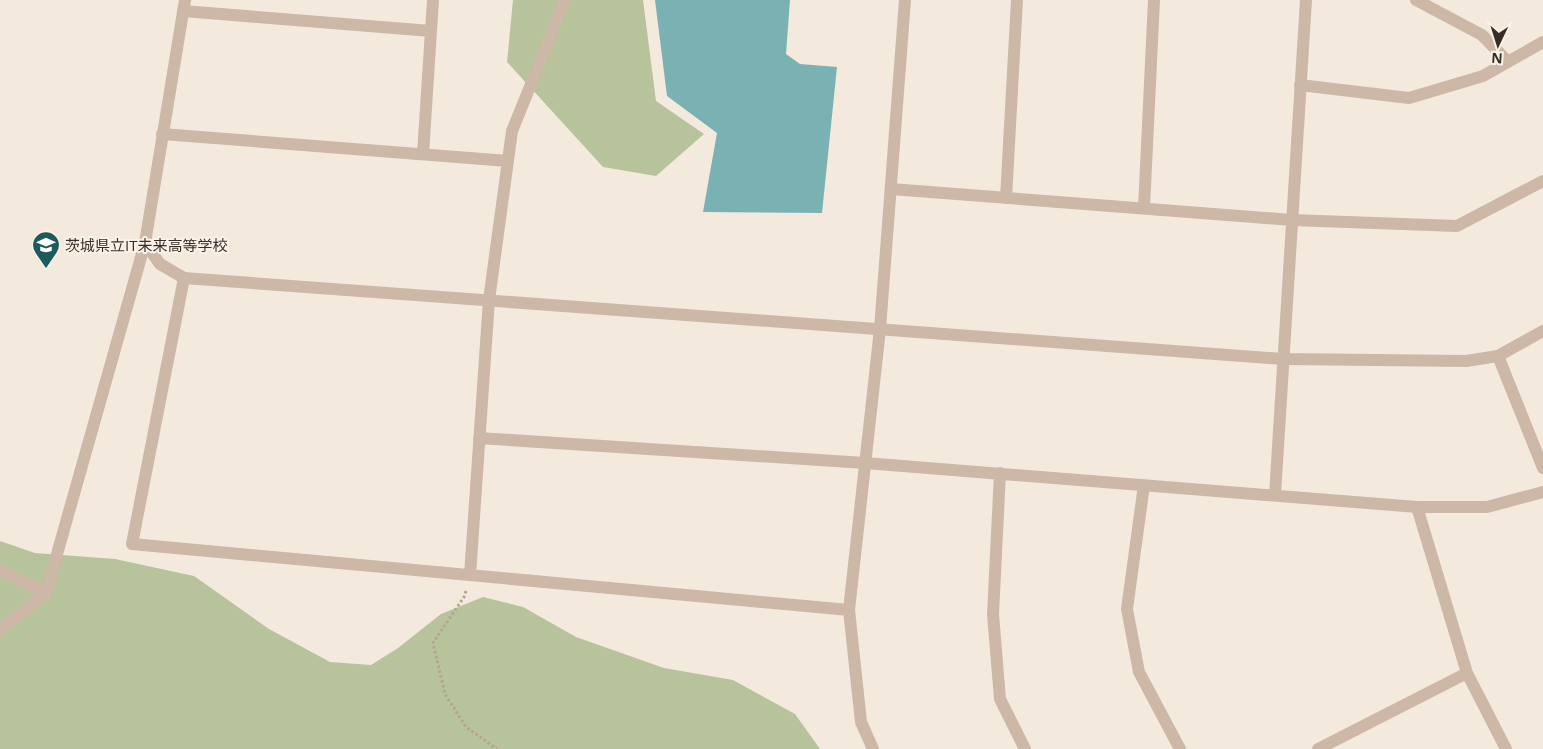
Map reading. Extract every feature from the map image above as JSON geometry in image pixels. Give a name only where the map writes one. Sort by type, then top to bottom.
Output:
[{"type":"street","points":[[423,154],[433,0]]},
{"type":"street","points":[[470,575],[489,300],[512,131],[565,0]]},
{"type":"street","points":[[872,749],[862,722],[849,610],[880,329],[904,0]]},
{"type":"street","points":[[1006,198],[1017,0]]},
{"type":"street","points":[[1144,208],[1154,0]]},
{"type":"street","points":[[1275,495],[1306,0]]},
{"type":"street","points":[[1416,0],[1482,35],[1508,62]]},
{"type":"street","points":[[0,629],[46,593],[145,243],[184,5],[431,31]]},
{"type":"street","points":[[1300,85],[1409,98],[1483,76],[1543,42]]},
{"type":"street","points":[[162,134],[508,161]]},
{"type":"street","points":[[891,189],[1292,220],[1458,226],[1543,180]]},
{"type":"street","points":[[145,243],[160,264],[184,278],[1283,359],[1466,361],[1498,356],[1543,331]]},
{"type":"street","points":[[184,278],[132,544],[849,610]]},
{"type":"street","points":[[1498,356],[1543,468]]},
{"type":"street","points":[[480,438],[866,463],[1417,507],[1487,507],[1543,492]]},
{"type":"street","points":[[1000,473],[993,614],[1000,699],[1025,749]]},
{"type":"street","points":[[1144,485],[1127,609],[1139,672],[1180,749]]},
{"type":"street","points":[[1417,507],[1468,673],[1506,749]]},
{"type":"street","points":[[0,570],[46,593]]},
{"type":"street","points":[[1318,749],[1468,673]]},
{"type":"path","points":[[470,575],[464,597],[433,643],[444,694],[466,727],[497,749]]},
{"type":"green space","points":[[513,0],[643,0],[656,101],[704,134],[656,176],[603,167],[507,62]]},
{"type":"green space","points":[[0,541],[35,553],[115,559],[194,576],[269,629],[330,662],[371,665],[398,648],[441,614],[483,597],[523,607],[576,637],[664,668],[733,680],[795,714],[820,749],[0,749]]},
{"type":"water","points":[[655,0],[790,0],[786,54],[800,64],[837,67],[822,213],[703,212],[717,133],[667,96]]},
{"type":"place","name":"茨城県立IT未来高等学校","points":[[46,269]]}]
